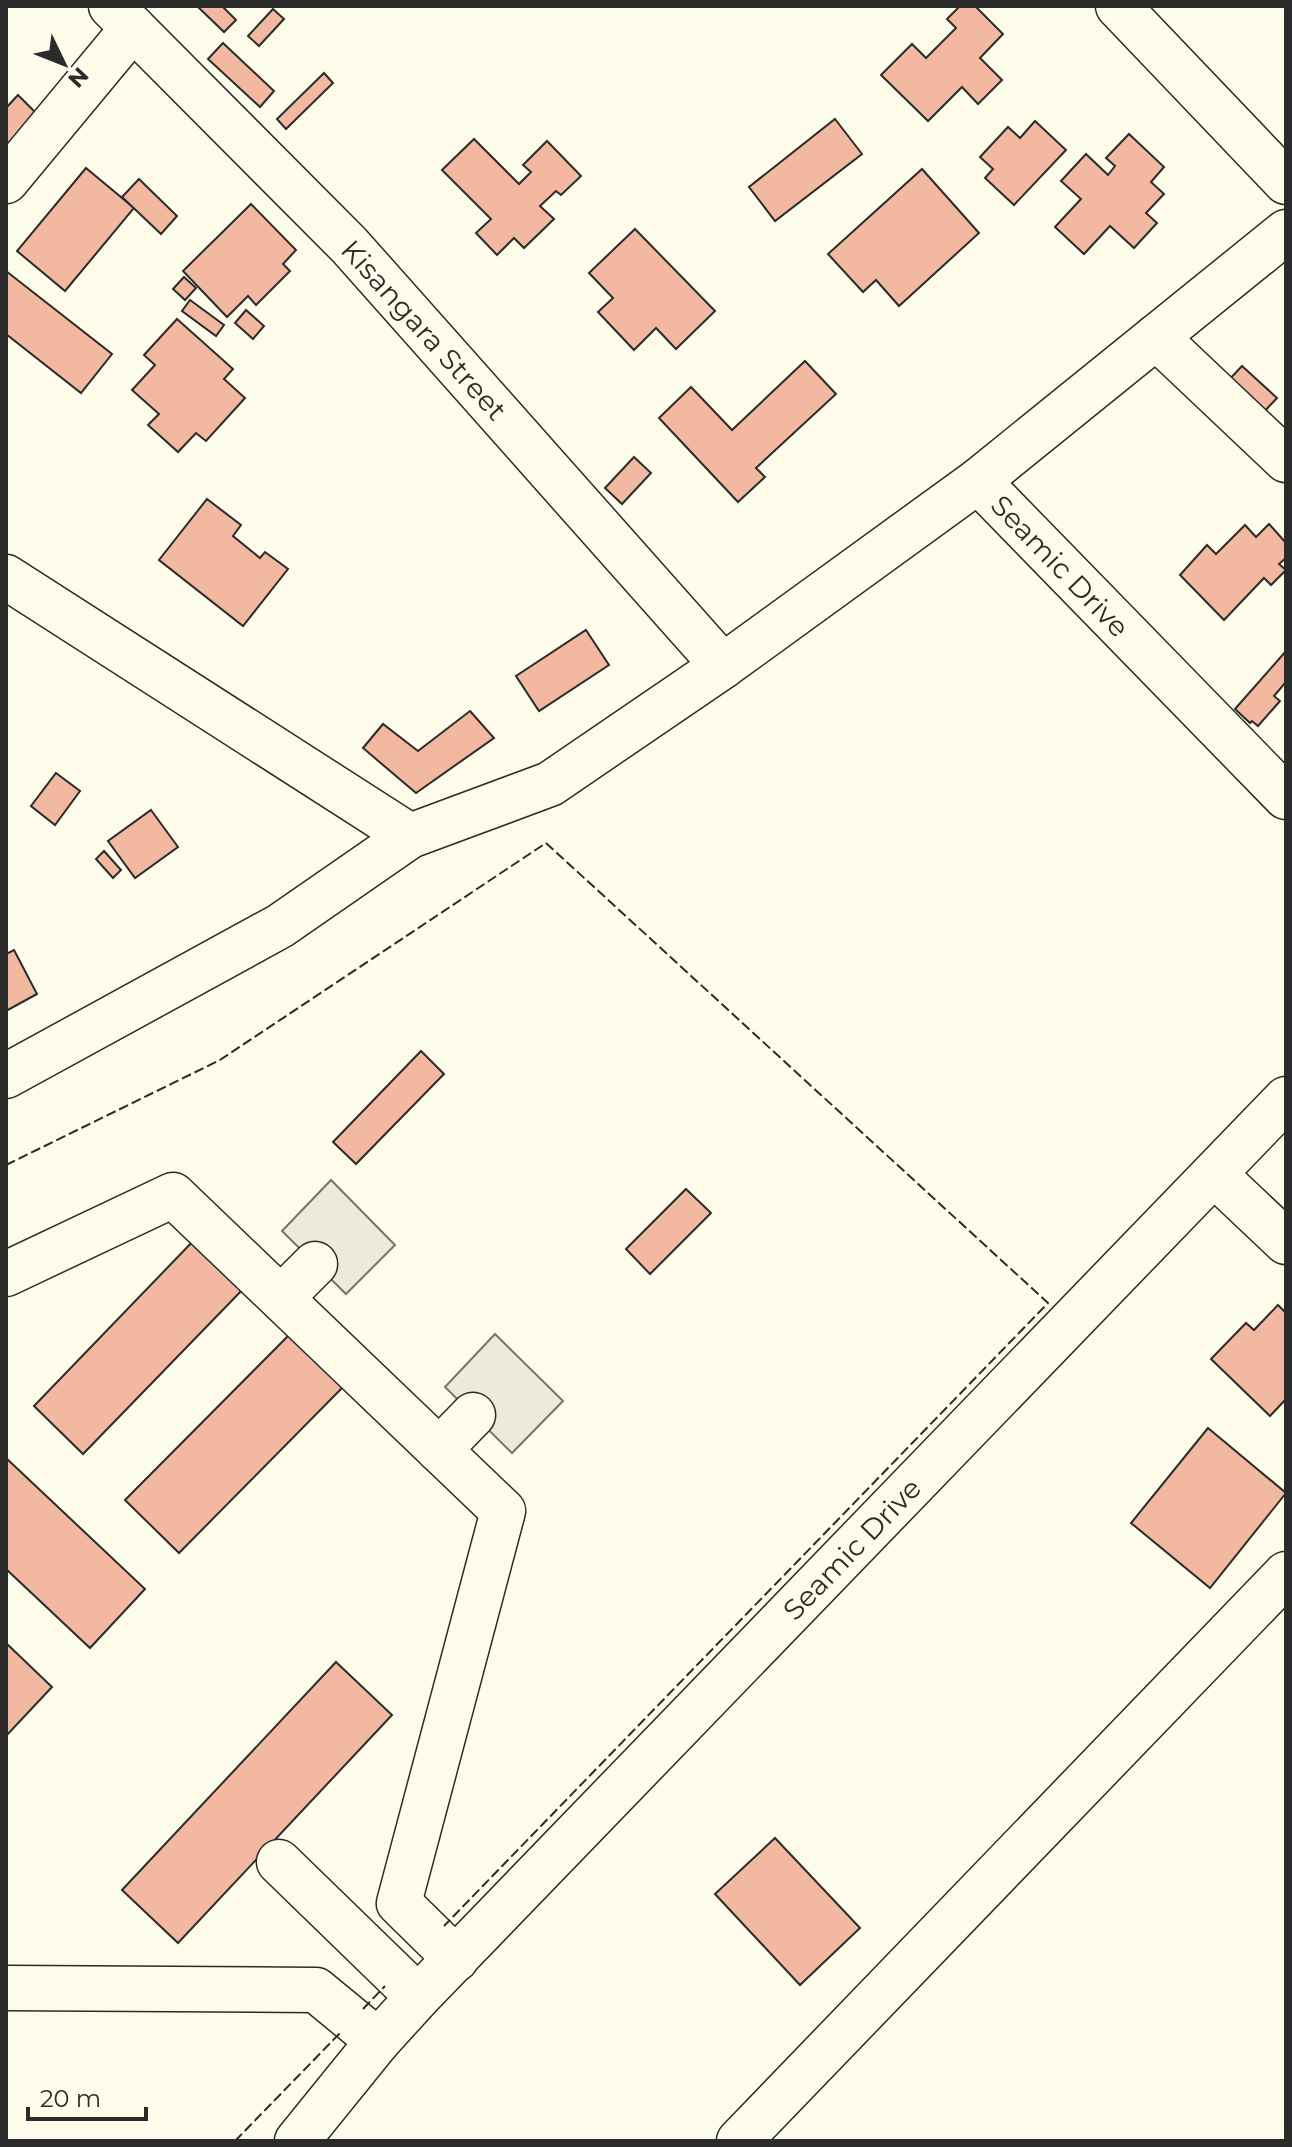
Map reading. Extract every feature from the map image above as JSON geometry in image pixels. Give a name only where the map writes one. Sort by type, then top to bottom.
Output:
[{"type":"street","points":[[1118,6],[1286,182]]},
{"type":"street","points":[[6,181],[122,17]]},
{"type":"street","name":"Kisangara Street","points":[[122,17],[349,245],[723,666]]},
{"type":"street","name":"Seamic Drive","points":[[1286,232],[978,481],[1286,797]]},
{"type":"street","points":[[1156,337],[1286,460]]},
{"type":"street","points":[[6,1076],[280,926],[410,836],[550,784],[723,666],[978,481]]},
{"type":"street","points":[[6,577],[410,836]]},
{"type":"street","name":"Seamic Drive","points":[[297,2141],[418,1997],[1286,1099]]},
{"type":"street","points":[[1214,1174],[1286,1242]]},
{"type":"street","points":[[6,1274],[173,1195],[503,1511],[399,1903],[456,1959]]},
{"type":"street","points":[[281,1298],[315,1264]]},
{"type":"street","points":[[439,1450],[473,1415]]},
{"type":"street","points":[[739,2141],[1286,1574]]},
{"type":"street","points":[[279,1862],[418,1997]]},
{"type":"street","points":[[6,1988],[316,1990],[378,2041]]},
{"type":"shaded area","points":[[331,1180],[395,1245],[346,1294],[282,1231]]},
{"type":"shaded area","points":[[495,1334],[563,1401],[512,1453],[445,1387]]},
{"type":"building","points":[[197,6],[222,6],[236,20],[224,32]]},
{"type":"building","points":[[960,6],[975,6],[1003,34],[980,58],[1002,80],[978,104],[962,87],[928,121],[881,75],[912,44],[926,58],[956,28],[947,19]]},
{"type":"building","points":[[273,9],[284,19],[259,46],[248,36]]},
{"type":"building","points":[[223,43],[274,91],[260,107],[208,59]]},
{"type":"building","points":[[324,73],[333,83],[286,129],[277,119]]},
{"type":"building","points":[[18,95],[44,121],[6,160],[6,108]]},
{"type":"building","points":[[835,119],[862,154],[775,221],[749,187]]},
{"type":"building","points":[[1035,121],[1066,150],[1014,205],[985,178],[993,169],[980,157],[1008,127],[1020,138]]},
{"type":"building","points":[[1129,134],[1164,167],[1151,182],[1164,194],[1146,213],[1157,223],[1134,248],[1110,226],[1084,254],[1055,227],[1081,199],[1061,181],[1086,154],[1108,175],[1115,166],[1106,158]]},
{"type":"building","points":[[474,139],[519,184],[531,172],[523,165],[547,141],[581,176],[561,195],[556,191],[540,206],[554,219],[524,248],[514,238],[497,255],[476,233],[491,219],[442,170]]},
{"type":"building","points":[[86,168],[134,208],[65,291],[17,251]]},
{"type":"building","points":[[922,169],[979,233],[899,306],[876,280],[863,292],[828,254]]},
{"type":"building","points":[[139,179],[177,216],[161,234],[122,197]]},
{"type":"building","points":[[251,204],[296,250],[283,264],[290,271],[256,305],[248,296],[227,317],[183,271]]},
{"type":"building","points":[[635,229],[715,311],[676,349],[656,328],[634,350],[598,312],[613,298],[589,273]]},
{"type":"building","points":[[6,271],[112,354],[81,393],[6,334]]},
{"type":"building","points":[[184,277],[196,288],[185,300],[173,289]]},
{"type":"building","points":[[190,300],[224,325],[216,336],[182,311]]},
{"type":"building","points":[[246,310],[264,326],[253,339],[235,323]]},
{"type":"building","points":[[177,319],[233,369],[224,379],[245,398],[206,441],[196,433],[178,452],[148,425],[159,414],[132,390],[155,365],[144,355]]},
{"type":"building","points":[[805,361],[836,394],[756,468],[765,477],[738,502],[659,418],[691,387],[732,430]]},
{"type":"building","points":[[1242,366],[1277,398],[1262,414],[1227,382]]},
{"type":"building","points":[[634,457],[651,473],[622,504],[605,488]]},
{"type":"building","points":[[207,499],[241,525],[233,536],[260,558],[265,552],[288,569],[243,626],[159,560]]},
{"type":"building","points":[[1269,524],[1286,543],[1286,558],[1279,564],[1286,570],[1271,585],[1264,578],[1224,620],[1180,575],[1207,545],[1216,554],[1245,525],[1256,537]]},
{"type":"building","points":[[586,630],[609,665],[539,711],[516,676]]},
{"type":"building","points":[[1286,651],[1286,682],[1274,696],[1280,701],[1258,726],[1252,721],[1250,723],[1235,709]]},
{"type":"building","points":[[470,711],[494,738],[416,793],[363,748],[383,724],[418,751]]},
{"type":"building","points":[[56,773],[80,791],[55,825],[31,806]]},
{"type":"building","points":[[151,810],[178,847],[135,878],[108,841]]},
{"type":"building","points":[[104,851],[121,870],[113,878],[96,859]]},
{"type":"building","points":[[14,950],[37,994],[6,1011],[6,954]]},
{"type":"building","points":[[421,1051],[444,1074],[356,1164],[333,1142]]},
{"type":"building","points":[[686,1189],[711,1213],[650,1274],[626,1249]]},
{"type":"building","points":[[197,1237],[247,1285],[83,1454],[34,1406]]},
{"type":"building","points":[[1278,1305],[1286,1313],[1286,1399],[1270,1416],[1211,1359],[1246,1323],[1254,1330]]},
{"type":"building","points":[[291,1333],[344,1386],[179,1553],[125,1500]]},
{"type":"building","points":[[1208,1428],[1286,1493],[1210,1588],[1131,1523]]},
{"type":"building","points":[[6,1458],[145,1589],[90,1648],[6,1569]]},
{"type":"building","points":[[6,1643],[52,1687],[6,1736]]},
{"type":"building","points":[[336,1662],[392,1715],[178,1943],[122,1890]]},
{"type":"building","points":[[775,1838],[860,1928],[800,1985],[715,1894]]},
{"type":"fence","points":[[6,1165],[220,1060],[546,843],[1048,1303],[444,1926]]},
{"type":"fence","points":[[363,2009],[385,1986]]},
{"type":"fence","points":[[235,2141],[341,2032]]}]
